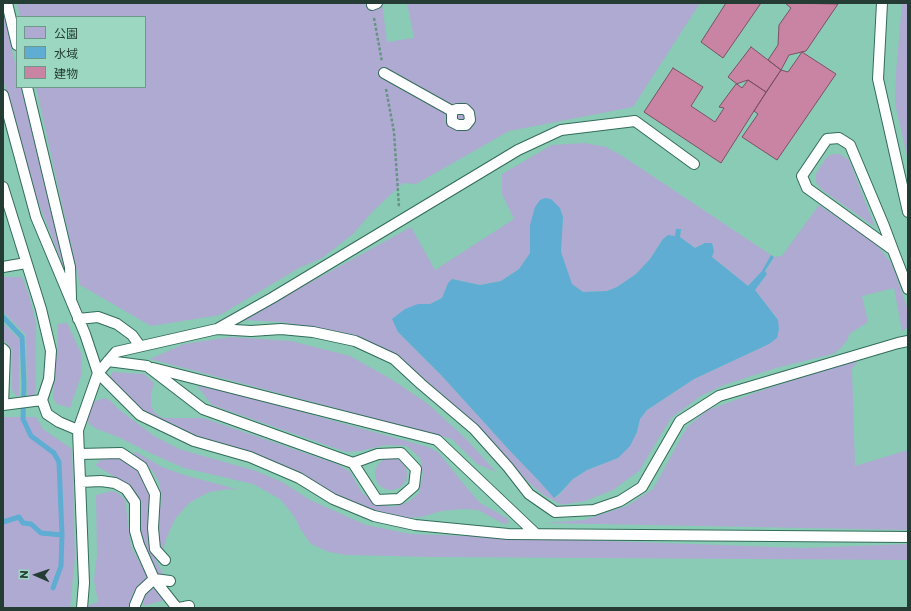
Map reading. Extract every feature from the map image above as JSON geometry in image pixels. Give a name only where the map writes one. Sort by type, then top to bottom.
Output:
[{"type":"lane","points":[[7,3],[16,41]]},
{"type":"lane","points":[[882,3],[878,79],[908,212]]},
{"type":"lane","points":[[384,73],[452,111]]},
{"type":"lane","points":[[27,88],[70,267],[71,304]]},
{"type":"lane","points":[[3,95],[36,217],[71,304],[85,334],[98,373],[140,415],[194,441],[250,457],[299,478],[333,499],[374,516],[415,525],[508,534],[908,537]]},
{"type":"lane","points":[[82,608],[84,583],[78,430],[98,373],[116,352],[217,328],[272,298],[518,150],[561,130],[635,121],[694,164]]},
{"type":"lane","points":[[893,250],[807,188],[802,176],[827,139],[839,138],[850,144],[893,250],[908,289]]},
{"type":"lane","points":[[3,187],[41,309],[51,351],[49,379],[42,400],[47,414],[59,422],[78,430]]},
{"type":"lane","points":[[3,267],[26,263]]},
{"type":"lane","points":[[78,319],[98,317],[117,324],[132,335],[140,346]]},
{"type":"lane","points":[[217,328],[251,331],[281,329],[313,332],[355,342],[394,359],[474,429],[508,467],[529,494],[555,512],[594,510],[620,501],[642,487],[680,421],[719,396],[908,341]]},
{"type":"lane","points":[[3,349],[5,351],[3,405],[42,400]]},
{"type":"lane","points":[[108,361],[147,366],[438,440],[536,534]]},
{"type":"lane","points":[[147,366],[202,409],[353,463],[377,500],[399,499],[414,486],[416,469],[401,453],[378,454],[353,463]]},
{"type":"lane","points":[[79,454],[121,453],[142,467],[155,494],[153,528],[154,549],[164,560]]},
{"type":"lane","points":[[80,482],[101,481],[114,483],[126,489],[135,502],[135,531],[139,545],[154,580],[178,608],[189,606]]},
{"type":"lane","points":[[135,608],[141,591],[154,580],[170,581]]},
{"type":"path","points":[[375,4],[384,73],[394,132],[400,221]]},
{"type":"shaded area","points":[[3,3],[908,3],[908,608],[3,608]]},
{"type":"green space","points":[[17,3],[382,3],[387,42],[414,38],[407,3],[700,3],[633,107],[509,131],[416,184],[403,183],[373,211],[353,234],[322,258],[299,268],[220,315],[151,326],[80,285],[36,88],[146,88],[146,16],[20,16]]},
{"type":"green space","points":[[902,3],[908,3],[908,161],[895,103]]},
{"type":"green space","points":[[3,9],[16,68],[16,88],[21,88],[65,271],[34,191],[3,79]]},
{"type":"green space","points":[[584,143],[606,147],[624,157],[771,255],[762,271],[748,286],[712,257],[705,243],[695,248],[680,237],[681,229],[675,236],[663,239],[650,259],[636,274],[617,287],[607,291],[583,292],[572,285],[561,252],[563,217],[560,208],[530,225],[530,253],[519,269],[501,281],[480,285],[452,279],[448,283],[442,298],[430,304],[418,304],[398,332],[442,376],[554,498],[559,495],[573,479],[587,470],[618,458],[637,432],[640,419],[647,410],[694,379],[769,344],[778,320],[755,290],[767,274],[765,272],[774,257],[782,256],[819,205],[876,244],[892,264],[908,310],[908,327],[902,331],[894,288],[862,296],[868,322],[849,334],[848,339],[841,348],[833,354],[776,368],[724,385],[701,396],[671,418],[639,471],[613,490],[585,501],[562,505],[542,494],[528,482],[492,440],[398,355],[364,340],[316,328],[281,322],[242,320],[411,227],[435,270],[514,219],[502,194],[502,174],[552,145]]},
{"type":"green space","points":[[832,154],[840,154],[849,160],[875,227],[822,190],[816,182],[816,174],[826,158]]},
{"type":"green space","points":[[3,277],[22,277],[29,295],[36,324],[36,390],[34,396],[27,396],[26,335],[3,312]]},
{"type":"green space","points":[[3,323],[19,339],[19,396],[16,396],[12,389],[12,349],[3,340]]},
{"type":"green space","points":[[67,323],[81,353],[82,373],[70,408],[57,404],[53,398],[58,337],[57,324]]},
{"type":"green space","points":[[231,337],[291,341],[350,356],[391,379],[428,404],[465,438],[496,472],[477,464],[452,439],[150,359],[184,344]]},
{"type":"green space","points":[[859,359],[852,369],[855,466],[908,450],[908,530],[544,523],[584,520],[627,506],[653,489],[687,427],[708,410],[763,390]]},
{"type":"green space","points":[[113,372],[144,374],[154,383],[151,394],[151,406],[155,413],[163,418],[203,418],[337,464],[350,472],[362,493],[378,504],[393,507],[408,502],[419,493],[423,474],[420,458],[407,446],[386,445],[360,451],[346,452],[212,405],[197,386],[237,394],[428,447],[438,452],[480,503],[507,518],[509,523],[504,524],[478,510],[465,509],[442,511],[421,517],[404,518],[373,512],[194,439],[143,413],[114,385],[110,376]]},
{"type":"green space","points":[[105,398],[111,401],[117,408],[154,436],[179,449],[256,471],[282,482],[310,500],[366,525],[410,534],[804,548],[908,544],[908,560],[429,557],[346,555],[329,552],[311,544],[301,530],[294,516],[280,499],[253,484],[184,468],[89,424],[87,417],[91,404]]},
{"type":"green space","points":[[3,417],[36,417],[43,429],[72,449],[75,557],[70,608],[3,608]]},
{"type":"green space","points":[[134,452],[162,467],[184,475],[240,490],[230,489],[209,492],[189,503],[175,519],[166,539],[163,551],[159,540],[158,527],[161,501],[160,484],[154,473],[146,464],[135,457]]},
{"type":"green space","points":[[103,458],[120,459],[139,470],[148,486],[150,497],[148,531],[149,547],[165,578],[157,577],[145,554],[130,486],[95,465]]},
{"type":"green space","points":[[391,458],[397,459],[404,465],[407,474],[406,480],[400,487],[391,490],[385,489],[378,483],[375,474],[376,468],[382,461]]},
{"type":"green space","points":[[112,491],[118,493],[125,500],[131,547],[148,577],[133,593],[128,608],[82,608],[98,602],[94,580],[97,555],[96,495]]},
{"type":"green space","points":[[154,586],[164,600],[143,606],[143,598]]},
{"type":"water","points":[[545,198],[551,199],[560,208],[563,217],[561,252],[572,284],[583,292],[607,291],[617,287],[636,274],[650,259],[663,239],[668,235],[675,236],[676,229],[681,229],[680,237],[695,248],[705,243],[712,243],[714,251],[712,257],[748,286],[762,271],[771,255],[774,257],[765,271],[767,274],[755,290],[778,320],[779,329],[777,338],[769,344],[694,379],[647,410],[640,419],[637,432],[630,446],[618,458],[587,470],[573,479],[554,498],[442,376],[398,332],[392,319],[405,309],[418,304],[430,304],[442,298],[448,283],[452,279],[480,285],[501,281],[519,269],[530,253],[530,225],[535,207],[540,200]]},
{"type":"building","points":[[726,3],[761,3],[723,58],[701,42]]},
{"type":"building","points":[[785,3],[838,4],[806,51],[789,55],[781,70],[768,60],[778,45],[779,25],[791,8]]},
{"type":"building","points":[[751,47],[781,70],[766,92],[748,80],[742,88],[728,77]]},
{"type":"building","points":[[802,52],[836,74],[777,160],[742,137],[758,114],[754,111],[781,70],[788,72]]},
{"type":"building","points":[[673,68],[703,87],[691,106],[715,122],[724,108],[719,107],[736,84],[748,80],[766,92],[721,163],[644,112]]},
{"type":"waterway","points":[[3,317],[22,337],[24,384],[23,419],[31,436],[54,453],[59,462],[62,535],[61,566],[53,588]]},
{"type":"waterway","points":[[3,522],[19,517],[23,523],[31,524],[41,533],[62,535]]}]
